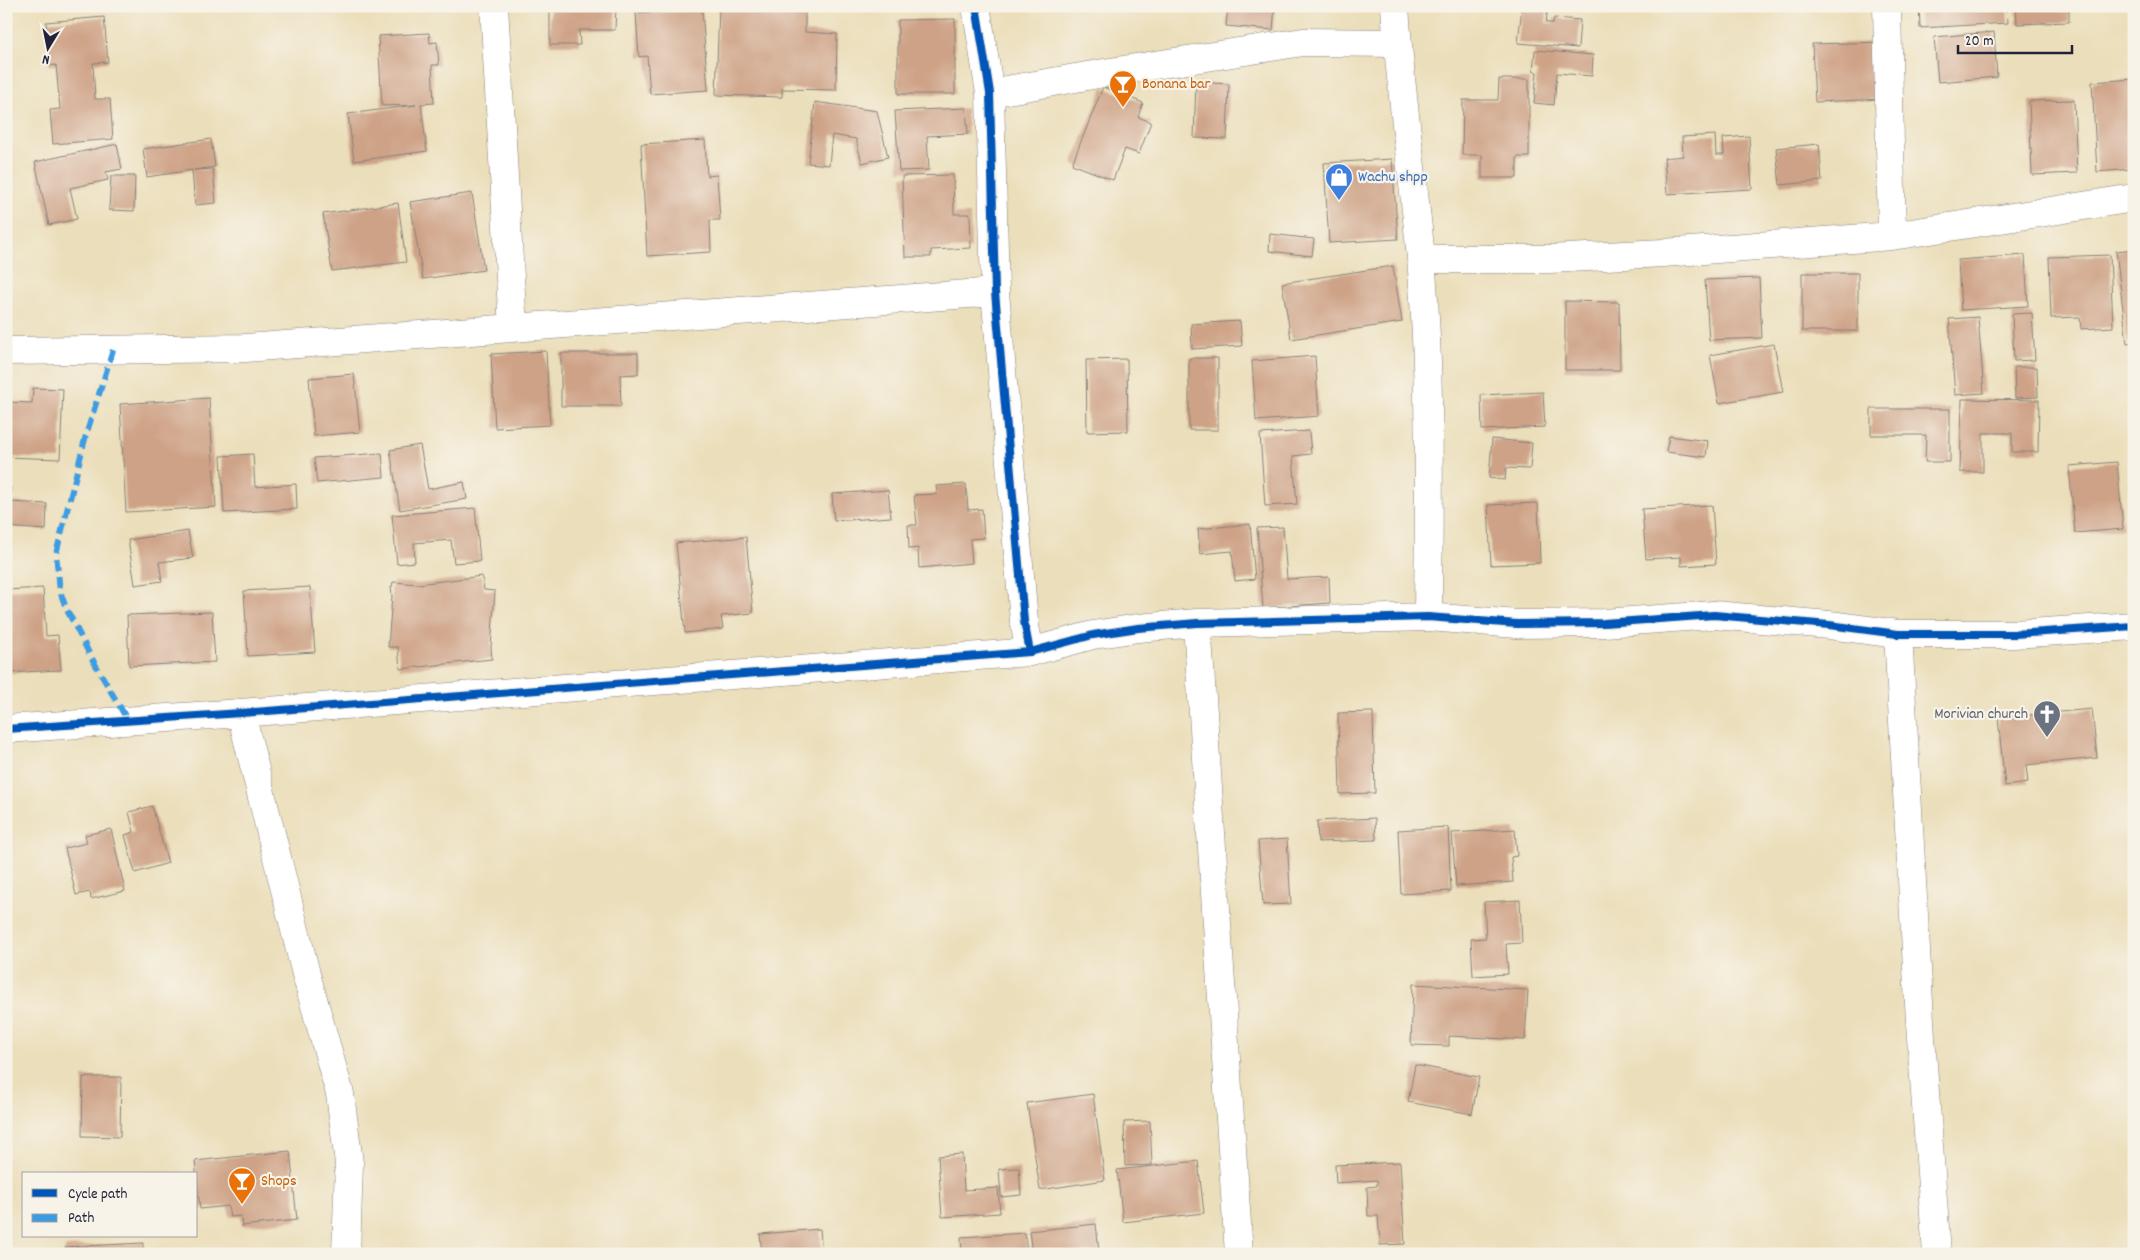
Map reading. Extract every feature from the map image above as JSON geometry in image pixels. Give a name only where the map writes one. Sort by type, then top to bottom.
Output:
[{"type":"street","points":[[494,6],[513,328]]},
{"type":"street","points":[[976,6],[990,93],[995,292],[1024,621],[1030,652]]},
{"type":"street","points":[[1395,6],[1397,43],[1421,259],[1430,470],[1428,617]]},
{"type":"street","points":[[1887,6],[1892,236]]},
{"type":"street","points":[[990,93],[1303,42],[1397,43]]},
{"type":"street","points":[[1421,259],[1549,259],[1663,253],[1892,236],[2134,198]]},
{"type":"street","points":[[6,351],[245,348],[995,292]]},
{"type":"street","points":[[6,729],[241,713],[1030,652],[1094,635],[1138,628],[1196,623],[1428,617],[1517,624],[1604,623],[1714,615],[1829,625],[1898,634],[2014,634],[2134,626]]},
{"type":"street","points":[[1196,623],[1239,1254]]},
{"type":"street","points":[[1898,634],[1921,1038],[1937,1254]]},
{"type":"street","points":[[241,713],[297,940],[340,1094],[349,1163],[346,1254]]},
{"type":"building","points":[[550,6],[616,6],[615,30],[579,30],[580,45],[550,45]]},
{"type":"building","points":[[719,6],[805,6],[805,32],[837,34],[836,90],[782,89],[782,97],[716,95]]},
{"type":"building","points":[[1228,6],[1275,6],[1273,30],[1226,26]]},
{"type":"building","points":[[1522,6],[1548,6],[1546,23],[1553,23],[1554,18],[1580,20],[1578,48],[1518,43]]},
{"type":"building","points":[[1919,6],[2007,6],[2008,23],[1920,28]]},
{"type":"building","points":[[2016,6],[2069,6],[2069,22],[2017,24]]},
{"type":"building","points":[[702,9],[708,90],[650,94],[647,56],[639,57],[636,13]]},
{"type":"building","points":[[104,17],[108,62],[93,63],[95,99],[110,99],[113,139],[53,144],[50,110],[60,109],[56,65],[49,66],[46,22]]},
{"type":"building","points":[[955,19],[955,94],[898,94],[898,20]]},
{"type":"building","points":[[1994,32],[1997,77],[1938,82],[1934,37]]},
{"type":"building","points":[[429,33],[430,43],[437,42],[439,65],[432,65],[434,103],[421,104],[427,151],[354,161],[348,114],[416,105],[382,106],[378,36]]},
{"type":"building","points":[[1883,42],[1885,99],[1815,102],[1812,44]]},
{"type":"building","points":[[1535,50],[1593,55],[1592,76],[1557,73],[1554,105],[1534,103],[1537,72],[1533,71]]},
{"type":"building","points":[[1499,79],[1529,79],[1529,157],[1517,157],[1517,178],[1482,178],[1482,155],[1462,155],[1463,100],[1498,100]]},
{"type":"building","points":[[2134,79],[2134,169],[2097,172],[2092,82]]},
{"type":"building","points":[[1196,82],[1229,84],[1227,139],[1194,138]]},
{"type":"building","points":[[1103,87],[1143,103],[1138,117],[1151,122],[1139,154],[1125,149],[1113,180],[1072,164]]},
{"type":"building","points":[[2074,100],[2077,173],[2032,175],[2029,101]]},
{"type":"building","points":[[815,102],[877,111],[888,157],[862,163],[856,139],[832,135],[829,165],[808,163]]},
{"type":"building","points":[[966,108],[968,134],[927,136],[929,170],[899,171],[895,111]]},
{"type":"building","points":[[1715,135],[1716,155],[1724,155],[1723,138],[1749,136],[1752,189],[1667,194],[1664,158],[1683,156],[1682,137]]},
{"type":"building","points":[[211,139],[215,167],[194,170],[213,169],[216,203],[195,205],[192,170],[147,177],[143,149]]},
{"type":"building","points":[[705,140],[707,176],[717,175],[720,220],[710,220],[711,252],[647,256],[641,144]]},
{"type":"building","points":[[117,144],[122,169],[106,172],[108,180],[70,188],[77,219],[49,225],[35,162]]},
{"type":"building","points":[[1819,144],[1822,181],[1780,185],[1776,148]]},
{"type":"building","points":[[1392,159],[1398,239],[1329,243],[1324,163]]},
{"type":"building","points":[[953,175],[954,214],[970,214],[971,248],[931,250],[931,257],[905,257],[902,176]]},
{"type":"building","points":[[111,176],[135,176],[134,211],[109,210]]},
{"type":"building","points":[[472,193],[484,270],[423,279],[410,202]]},
{"type":"building","points":[[398,203],[406,262],[332,271],[323,214]]},
{"type":"building","points":[[1270,234],[1314,239],[1312,256],[1269,251]]},
{"type":"building","points":[[2134,249],[2134,342],[2127,343],[2116,251]]},
{"type":"building","points":[[2025,255],[2028,306],[1961,310],[1958,260]]},
{"type":"building","points":[[2110,255],[2113,327],[2081,329],[2080,317],[2051,318],[2049,257]]},
{"type":"building","points":[[1393,266],[1402,322],[1291,339],[1282,283]]},
{"type":"building","points":[[1802,273],[1858,273],[1858,331],[1802,331]]},
{"type":"building","points":[[1759,278],[1762,338],[1709,340],[1705,280]]},
{"type":"building","points":[[1565,301],[1619,302],[1620,370],[1565,370]]},
{"type":"building","points":[[2032,313],[2035,360],[2014,361],[2012,314]]},
{"type":"building","points":[[1978,317],[1984,393],[1955,395],[1949,319]]},
{"type":"building","points":[[1240,321],[1242,346],[1192,349],[1191,324]]},
{"type":"building","points":[[1774,344],[1783,392],[1719,403],[1710,355]]},
{"type":"building","points":[[546,351],[550,425],[495,428],[491,354]]},
{"type":"building","points":[[561,353],[638,353],[638,374],[620,375],[621,406],[561,406]]},
{"type":"building","points":[[1315,356],[1319,416],[1256,421],[1252,361]]},
{"type":"building","points":[[1189,358],[1218,358],[1218,430],[1189,430]]},
{"type":"building","points":[[1127,359],[1128,431],[1087,432],[1086,360]]},
{"type":"building","points":[[2014,367],[2037,367],[2038,397],[2015,398]]},
{"type":"building","points":[[354,374],[360,432],[314,436],[309,378]]},
{"type":"building","points":[[33,388],[63,389],[60,459],[6,457],[6,402],[32,403]]},
{"type":"building","points":[[1543,392],[1545,427],[1482,430],[1481,395]]},
{"type":"building","points":[[209,398],[216,507],[126,512],[120,404]]},
{"type":"building","points":[[1962,399],[2039,400],[2038,452],[2012,452],[2012,433],[1983,433],[1983,472],[1960,472]]},
{"type":"building","points":[[1871,409],[1950,409],[1950,462],[1925,462],[1926,435],[1871,435]]},
{"type":"building","points":[[1309,431],[1311,454],[1293,456],[1297,504],[1265,506],[1260,434]]},
{"type":"building","points":[[1669,436],[1708,441],[1706,457],[1666,452]]},
{"type":"building","points":[[1492,439],[1532,443],[1530,469],[1506,468],[1505,480],[1489,478]]},
{"type":"building","points":[[420,445],[428,489],[464,482],[467,499],[400,510],[390,450]]},
{"type":"building","points":[[382,453],[384,477],[317,483],[314,458]]},
{"type":"building","points":[[253,454],[255,487],[296,484],[297,509],[224,513],[221,456]]},
{"type":"building","points":[[2117,462],[2123,529],[2075,533],[2069,466]]},
{"type":"building","points":[[966,484],[968,510],[982,509],[984,538],[970,539],[972,563],[919,568],[918,548],[909,549],[908,525],[917,525],[914,495],[937,494],[936,486]]},
{"type":"building","points":[[6,487],[11,488],[10,502],[47,504],[46,530],[6,527]]},
{"type":"building","points":[[888,490],[891,517],[834,521],[832,494]]},
{"type":"building","points":[[1538,503],[1540,563],[1491,565],[1488,505]]},
{"type":"building","points":[[1712,505],[1716,564],[1681,566],[1681,557],[1646,559],[1642,509]]},
{"type":"building","points":[[475,508],[480,561],[454,563],[451,540],[414,543],[415,562],[397,564],[392,515]]},
{"type":"building","points":[[1250,524],[1255,579],[1235,581],[1232,551],[1200,554],[1198,529]]},
{"type":"building","points":[[1283,527],[1287,579],[1329,577],[1330,603],[1263,608],[1257,528]]},
{"type":"building","points":[[188,531],[193,558],[159,562],[162,581],[135,585],[128,540]]},
{"type":"building","points":[[746,537],[753,613],[721,616],[723,629],[685,633],[676,543]]},
{"type":"building","points":[[482,576],[484,590],[495,591],[492,659],[400,669],[398,647],[388,647],[391,587],[393,582],[418,584]]},
{"type":"building","points":[[310,587],[315,652],[248,656],[244,591]]},
{"type":"building","points":[[43,588],[46,636],[58,635],[61,670],[6,673],[6,590]]},
{"type":"building","points":[[212,612],[215,662],[129,666],[127,615]]},
{"type":"building","name":"Morivian church","points":[[2092,709],[2097,758],[2026,765],[2028,783],[2005,786],[1998,718]]},
{"type":"building","points":[[1373,712],[1375,793],[1340,794],[1338,713]]},
{"type":"building","points":[[152,806],[168,863],[135,873],[125,835],[134,832],[129,812]]},
{"type":"building","points":[[1375,818],[1376,840],[1318,842],[1317,821]]},
{"type":"building","points":[[1448,827],[1451,891],[1401,894],[1398,830]]},
{"type":"building","points":[[111,829],[125,891],[91,899],[90,892],[76,895],[65,848],[87,843],[85,835]]},
{"type":"building","points":[[1515,829],[1517,856],[1511,857],[1513,882],[1456,886],[1452,833]]},
{"type":"building","points":[[1287,839],[1291,904],[1263,905],[1258,841]]},
{"type":"building","points":[[1520,900],[1522,943],[1506,944],[1508,974],[1473,976],[1471,939],[1486,938],[1484,902]]},
{"type":"building","points":[[1413,984],[1528,990],[1525,1040],[1449,1036],[1449,1046],[1411,1045]]},
{"type":"building","points":[[1415,1065],[1479,1077],[1472,1114],[1408,1102]]},
{"type":"building","points":[[83,1077],[121,1077],[120,1137],[82,1136]]},
{"type":"building","points":[[1093,1094],[1105,1180],[1040,1190],[1027,1103]]},
{"type":"building","points":[[1150,1121],[1152,1165],[1125,1166],[1124,1122]]},
{"type":"building","points":[[290,1151],[297,1220],[242,1226],[241,1216],[230,1217],[228,1206],[200,1209],[198,1172],[196,1172],[195,1161]]},
{"type":"building","points":[[962,1154],[964,1190],[998,1188],[1000,1213],[942,1217],[938,1156]]},
{"type":"building","points":[[1198,1161],[1204,1213],[1123,1222],[1117,1170]]},
{"type":"building","points":[[1400,1162],[1405,1244],[1380,1245],[1378,1216],[1368,1216],[1367,1187],[1377,1186],[1377,1180],[1336,1183],[1335,1165]]},
{"type":"building","points":[[1019,1168],[1021,1195],[1001,1197],[999,1169]]},
{"type":"building","points":[[1096,1224],[1099,1252],[1032,1254],[1029,1231]]},
{"type":"building","points":[[820,1229],[822,1254],[762,1254],[760,1234]]},
{"type":"building","points":[[1025,1233],[1027,1254],[962,1254],[961,1237]]},
{"type":"building","points":[[143,1243],[143,1254],[65,1254],[65,1247]]},
{"type":"building","points":[[1540,1249],[1540,1254],[1483,1254],[1483,1252]]},
{"type":"marked path","points":[[113,350],[86,435],[56,554],[60,591],[66,608],[91,657],[128,721]]},
{"type":"cycle path","points":[[976,6],[990,93],[995,292],[1024,621],[1030,652],[1093,635],[1138,628],[1197,623],[1428,617],[1517,624],[1604,623],[1714,615],[1829,625],[1898,634],[2014,634],[2134,626]]},
{"type":"cycle path","points":[[6,729],[241,713],[1030,652]]},
{"type":"place","name":"Bonana bar","points":[[1123,108]]},
{"type":"place","name":"Wachu shpp","points":[[1339,201]]},
{"type":"place","name":"Morivian church","points":[[2047,738]]},
{"type":"place","name":"Shops","points":[[242,1205]]}]
